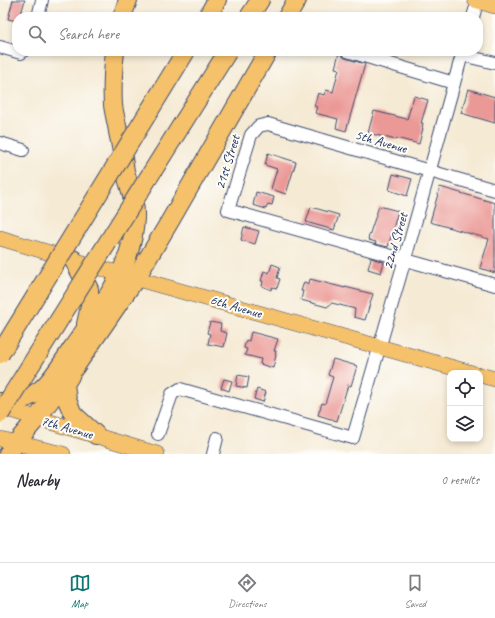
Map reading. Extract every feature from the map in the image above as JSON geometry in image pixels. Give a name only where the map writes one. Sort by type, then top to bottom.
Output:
[{"type":"highway","points":[[124,12],[128,0]]},
{"type":"highway","points":[[210,12],[217,0]]},
{"type":"highway","points":[[252,12],[260,0]]},
{"type":"highway","points":[[290,12],[297,0]]},
{"type":"highway","points":[[0,402],[12,402],[28,397],[40,390],[56,372],[107,297],[128,276],[135,217],[132,194],[126,172],[113,106],[114,56]]},
{"type":"highway","points":[[0,354],[183,56]]},
{"type":"highway","points":[[0,414],[225,56]]},
{"type":"highway","points":[[96,435],[73,414],[67,400],[65,384],[128,276],[170,221],[266,56]]},
{"type":"highway","points":[[73,259],[89,290],[90,306],[85,329]]},
{"type":"highway","points":[[8,445],[37,418],[75,367]]},
{"type":"main road","points":[[475,9],[495,6]]},
{"type":"main road","name":"6th Avenue","points":[[0,238],[128,276],[461,370]]},
{"type":"main road","points":[[483,376],[495,380]]},
{"type":"main road","name":"7th Avenue","points":[[0,407],[157,454]]},
{"type":"main road","name":"7th Avenue","points":[[8,445],[63,454]]},
{"type":"street","points":[[39,12],[42,0]]},
{"type":"street","points":[[0,47],[12,50]]},
{"type":"street","points":[[364,56],[454,82]]},
{"type":"street","name":"22nd Street","points":[[158,434],[172,394],[180,389],[353,438],[462,56]]},
{"type":"street","points":[[473,56],[495,63]]},
{"type":"street","name":"5th Avenue","points":[[259,126],[268,124],[495,190]]},
{"type":"street","name":"21st Street","points":[[259,126],[251,135],[228,210],[405,259]]},
{"type":"street","points":[[0,143],[23,150]]},
{"type":"street","points":[[405,259],[495,285]]},
{"type":"street","points":[[213,454],[217,438]]},
{"type":"building","points":[[13,0],[25,0],[21,12],[12,12],[12,20],[8,19]]},
{"type":"building","points":[[338,56],[343,56],[365,64],[346,131],[336,128],[338,119],[315,113],[317,107],[314,106],[318,93],[324,95],[326,90],[333,92],[339,69],[335,68]]},
{"type":"building","points":[[468,89],[495,97],[495,123],[461,113]]},
{"type":"building","points":[[414,96],[428,100],[421,123],[423,123],[423,128],[419,144],[368,133],[374,111],[407,119]]},
{"type":"building","points":[[268,153],[296,162],[286,194],[271,189],[277,169],[265,165]]},
{"type":"building","points":[[393,174],[412,179],[407,196],[389,190]]},
{"type":"building","points":[[440,187],[495,203],[495,273],[480,268],[489,239],[430,222]]},
{"type":"building","points":[[256,192],[274,197],[272,205],[268,204],[266,209],[253,205]]},
{"type":"building","points":[[379,206],[398,211],[388,247],[375,244],[376,242],[368,239]]},
{"type":"building","points":[[311,207],[339,215],[334,230],[306,222]]},
{"type":"building","points":[[244,227],[259,231],[255,244],[241,240]]},
{"type":"building","points":[[371,258],[384,262],[381,273],[368,269]]},
{"type":"building","points":[[272,264],[280,267],[277,278],[280,279],[277,288],[272,287],[271,290],[262,286],[263,281],[261,281],[264,271],[269,273]]},
{"type":"building","points":[[310,279],[373,294],[365,320],[354,317],[355,309],[332,303],[327,307],[301,300],[303,291],[301,291],[304,282],[309,284]]},
{"type":"building","points":[[210,322],[221,324],[220,331],[227,333],[224,347],[208,344],[210,334],[207,333]]},
{"type":"building","points":[[251,332],[278,339],[274,351],[276,351],[276,355],[273,368],[260,364],[261,359],[245,355],[247,349],[244,348],[246,340],[249,341]]},
{"type":"building","points":[[333,359],[357,366],[351,386],[348,385],[337,421],[318,415],[322,403],[325,404],[333,377],[328,375]]},
{"type":"building","points":[[238,375],[249,377],[247,388],[236,386]]},
{"type":"building","points":[[224,379],[232,381],[229,391],[221,388]]},
{"type":"building","points":[[257,389],[266,392],[263,402],[254,399]]}]
